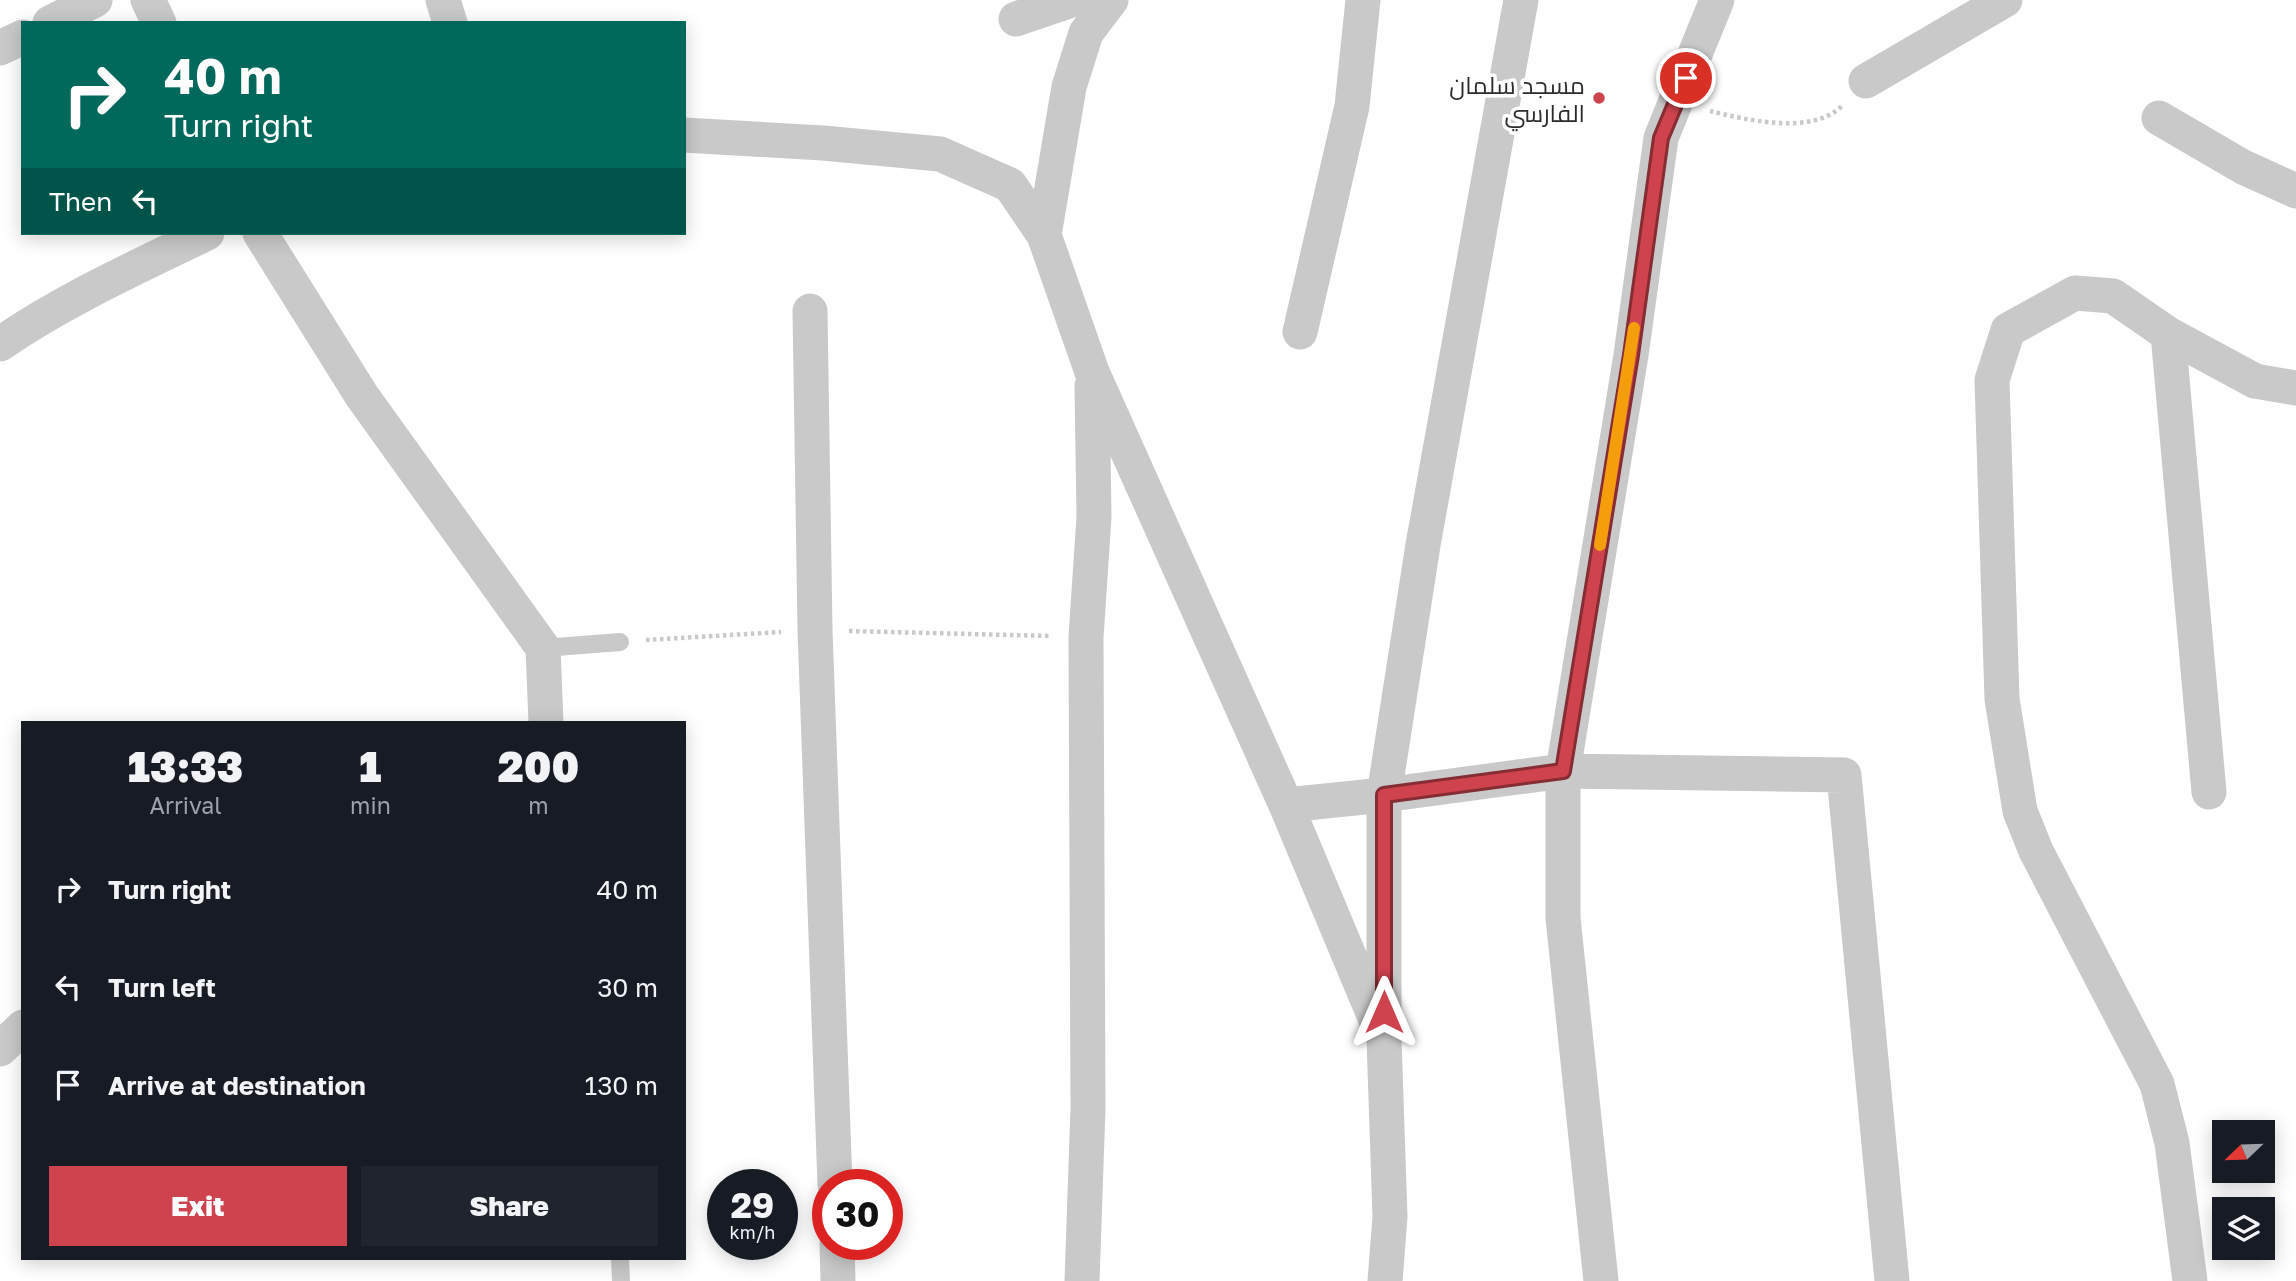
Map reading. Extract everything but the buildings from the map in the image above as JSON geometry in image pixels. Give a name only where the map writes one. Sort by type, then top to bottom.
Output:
[{"type":"street","points":[[54,21],[95,0]]},
{"type":"street","points":[[148,0],[158,21]]},
{"type":"street","points":[[443,0],[449,21]]},
{"type":"street","points":[[1016,19],[1072,0]]},
{"type":"street","points":[[1044,235],[1069,88],[1086,33],[1111,0]]},
{"type":"street","points":[[1300,332],[1352,106],[1363,0]]},
{"type":"street","points":[[1385,1281],[1390,1217],[1384,1039],[1384,795],[1423,545],[1521,0]]},
{"type":"street","points":[[1601,1281],[1563,918],[1563,771],[1631,355],[1661,138],[1717,0]]},
{"type":"street","points":[[1866,82],[2005,0]]},
{"type":"street","points":[[0,48],[21,38]]},
{"type":"street","points":[[2159,118],[2243,167],[2296,191]]},
{"type":"street","points":[[686,135],[823,143],[940,154],[1010,185],[1044,235],[1092,372],[1286,805],[1384,1039]]},
{"type":"street","points":[[0,345],[21,330],[125,272],[204,235]]},
{"type":"street","points":[[261,235],[362,396],[543,648],[546,721]]},
{"type":"street","points":[[2190,1281],[2172,1143],[2157,1084],[2042,862],[2020,811],[2002,699],[1992,380],[2008,330],[2075,293],[2113,296],[2168,334],[2255,381],[2296,388]]},
{"type":"street","points":[[810,311],[815,630],[834,1169]]},
{"type":"street","points":[[2168,334],[2209,792]]},
{"type":"street","points":[[1082,1281],[1088,1108],[1086,637],[1094,517],[1092,372]]},
{"type":"street","points":[[1286,805],[1563,771],[1844,775],[1892,1281]]},
{"type":"street","points":[[0,1049],[21,1029]]},
{"type":"street","points":[[837,1260],[838,1281]]},
{"type":"lane","points":[[543,648],[620,642]]},
{"type":"lane","points":[[620,1260],[621,1281]]},
{"type":"path","points":[[1675,103],[1754,122],[1806,123],[1837,111],[1866,82]]},
{"type":"slow traffic","points":[[1600,545],[1634,328]]},
{"type":"place","name":"مسجد سلمان الفارسي","points":[[1599,98]]},
{"type":"route","points":[[1384,1012],[1384,795],[1563,771],[1631,355],[1661,138],[1686,78]]}]
